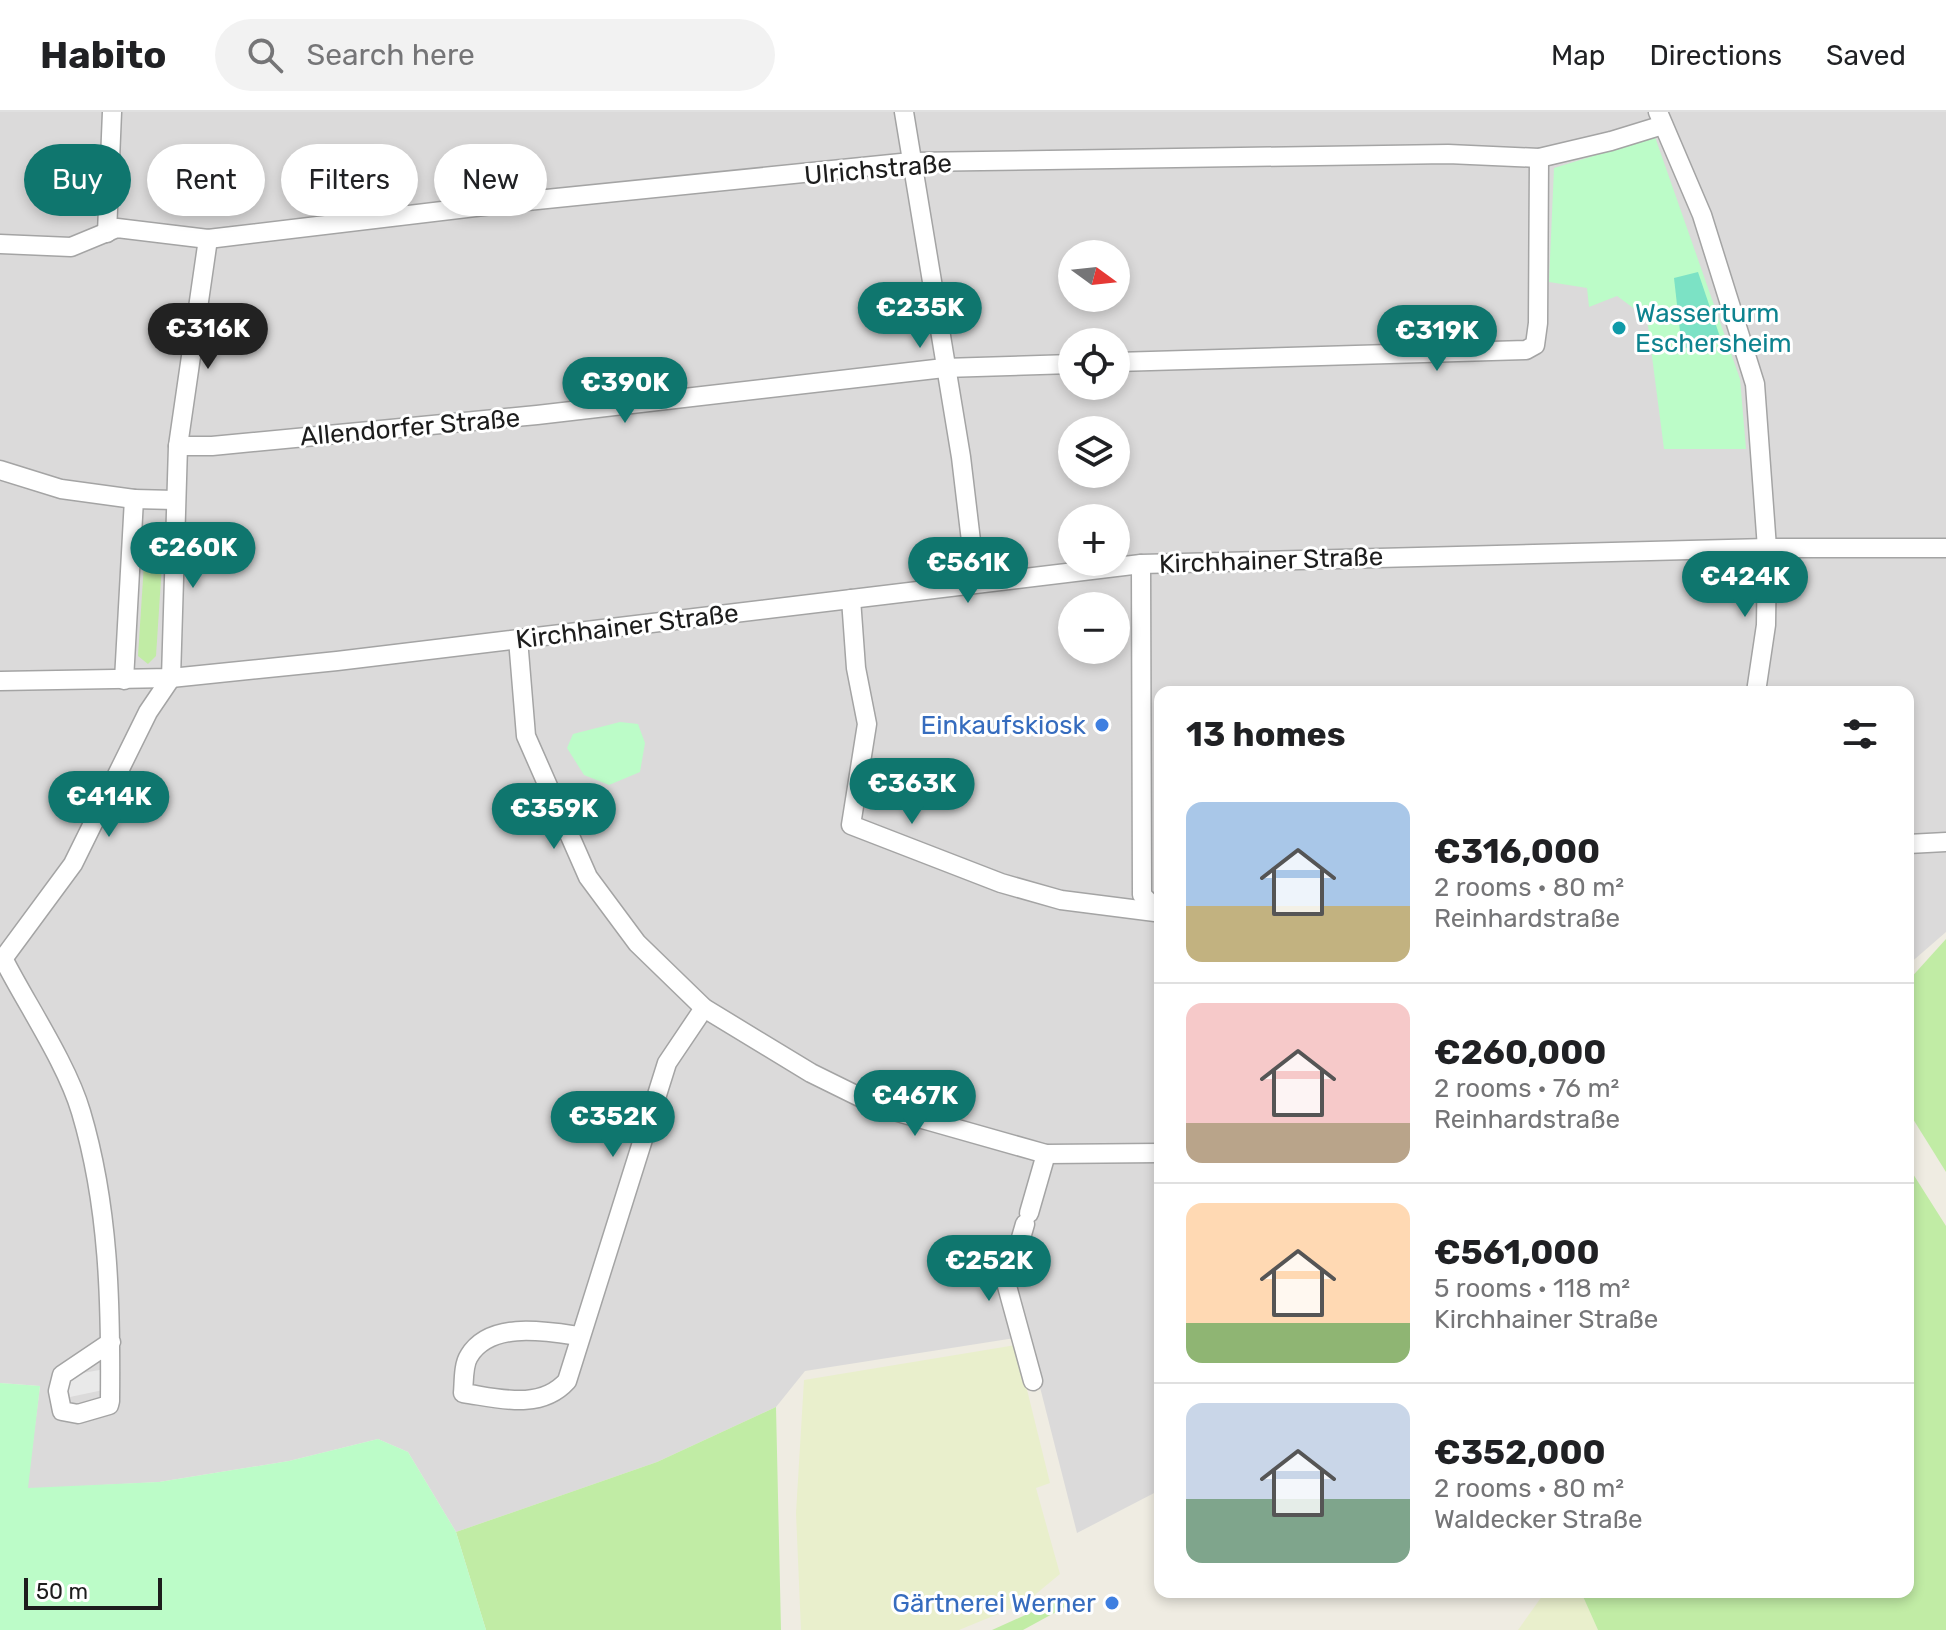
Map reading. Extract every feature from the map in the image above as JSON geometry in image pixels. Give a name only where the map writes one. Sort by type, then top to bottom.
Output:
[{"type":"street","points":[[107,233],[112,112]]},
{"type":"street","points":[[904,112],[961,457],[976,583]]},
{"type":"street","points":[[1661,118],[1702,215],[1755,384],[1767,548],[1766,625],[1757,686]]},
{"type":"street","name":"Ulrichstraße","points":[[0,244],[71,247],[117,228],[208,239],[517,202],[911,162],[1443,154],[1539,158],[1611,141],[1661,118]]},
{"type":"street","points":[[1130,362],[1526,350],[1535,345],[1539,158]]},
{"type":"street","points":[[111,1342],[107,1240],[80,1109],[2,961],[73,864],[148,712],[171,678],[178,446],[208,239]]},
{"type":"street","name":"Allendorfer Straße","points":[[178,446],[212,446],[521,417],[944,368],[1058,364]]},
{"type":"street","points":[[0,470],[61,489],[134,499],[175,500]]},
{"type":"street","points":[[124,680],[134,499]]},
{"type":"street","name":"Kirchhainer Straße","points":[[0,681],[171,678],[1141,564],[1767,548],[1946,548]]},
{"type":"street","points":[[1141,564],[1142,895],[1154,909]]},
{"type":"street","points":[[851,599],[856,668],[867,724],[851,825],[1061,900],[1154,912]]},
{"type":"street","points":[[518,639],[526,736],[588,877],[637,943],[704,1008],[811,1073],[880,1107],[1046,1154],[1154,1153]]},
{"type":"street","points":[[1141,784],[1154,783]]},
{"type":"street","points":[[1914,844],[1946,842]]},
{"type":"street","points":[[579,1336],[533,1330],[487,1338],[467,1358],[463,1393],[521,1402],[557,1392],[567,1381],[667,1063],[704,1008]]},
{"type":"street","points":[[1033,1381],[1007,1286],[1046,1154]]},
{"type":"shaded area","points":[[0,112],[1946,112],[1946,932],[1914,960],[1914,686],[1154,686],[1154,1493],[1077,1533],[1027,1336],[805,1371],[776,1407],[657,1462],[456,1532],[408,1452],[378,1439],[289,1461],[159,1482],[27,1489],[40,1386],[0,1383]]},
{"type":"shaded area","points":[[105,1369],[108,1389],[70,1397],[66,1376]]},
{"type":"green space","points":[[1655,137],[1740,379],[1746,449],[1664,449],[1647,318],[1617,296],[1589,307],[1587,288],[1549,282],[1554,168]]},
{"type":"green space","points":[[1698,272],[1721,340],[1682,349],[1674,278]]},
{"type":"green space","points":[[154,525],[164,533],[156,656],[148,664],[138,656],[146,533]]},
{"type":"green space","points":[[620,722],[638,724],[645,743],[640,772],[609,785],[584,775],[567,748],[573,734]]},
{"type":"green space","points":[[1946,939],[1946,1172],[1914,1121],[1914,974]]},
{"type":"green space","points":[[1914,1175],[1946,1226],[1946,1630],[1598,1630],[1584,1598],[1914,1598]]},
{"type":"green space","points":[[1016,1345],[1050,1483],[1036,1488],[1060,1574],[1025,1603],[959,1630],[801,1630],[796,1513],[804,1380]]},
{"type":"green space","points":[[0,1383],[40,1386],[28,1488],[159,1482],[289,1461],[378,1439],[408,1452],[456,1532],[486,1630],[0,1630]]},
{"type":"green space","points":[[776,1407],[781,1630],[486,1630],[456,1532],[657,1462]]},
{"type":"green space","points":[[1063,1598],[1067,1606],[1023,1630],[992,1630]]},
{"type":"green space","points":[[1541,1598],[1584,1598],[1598,1630],[1518,1630]]},
{"type":"place","name":"Wasserturm Eschersheim","points":[[1619,328]]},
{"type":"place","name":"Einkaufskiosk","points":[[1102,725]]},
{"type":"place","name":"Gärtnerei Werner","points":[[1112,1603]]}]
